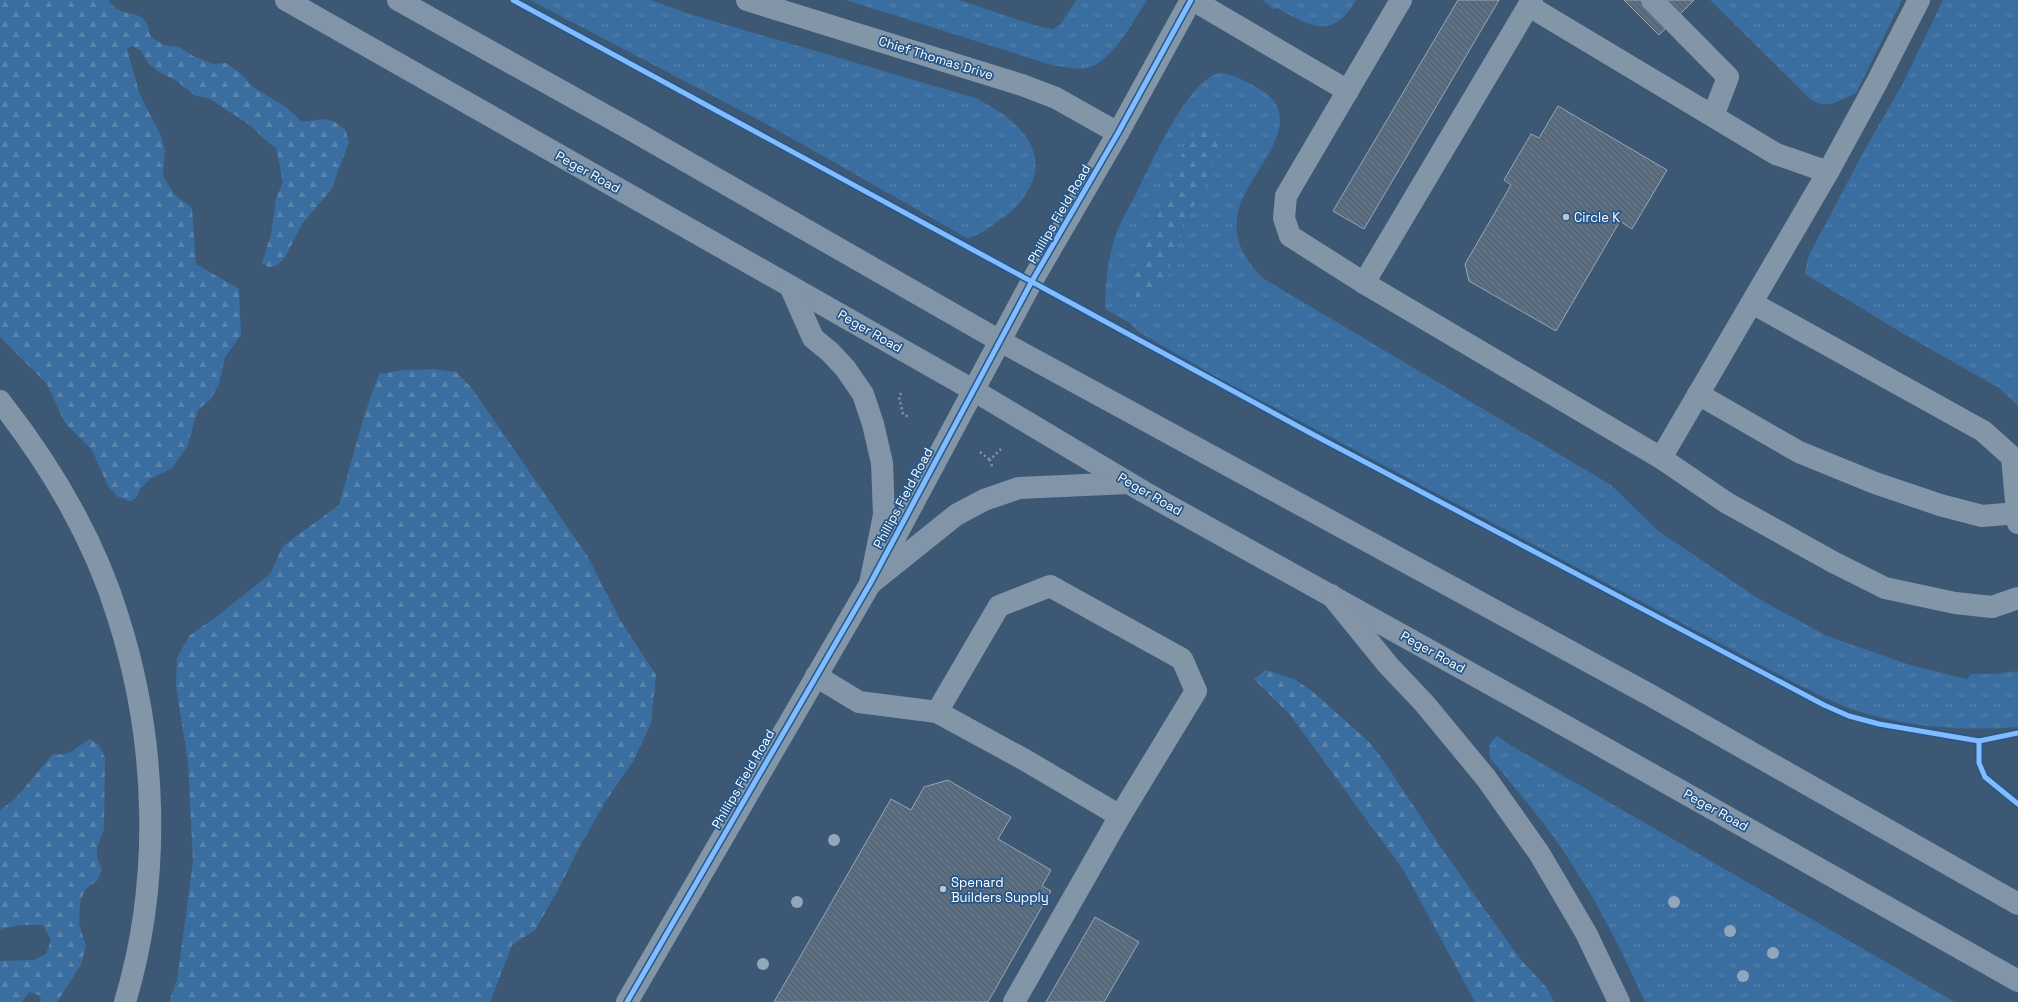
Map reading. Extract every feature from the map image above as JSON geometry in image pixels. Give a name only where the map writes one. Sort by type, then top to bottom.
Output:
[{"type":"highway","points":[[1331,595],[1388,665],[1424,704],[1486,778],[1539,853],[1586,933],[1619,1002]]},
{"type":"main road","name":"Peger Road","points":[[286,0],[973,390],[1129,483],[1580,734],[2018,981]]},
{"type":"main road","points":[[398,0],[635,132],[1000,341],[1650,695],[2018,904]]},
{"type":"main road","points":[[790,286],[813,338],[830,352],[845,368],[862,394],[873,424],[882,463],[884,515],[870,584]]},
{"type":"main road","points":[[870,584],[956,515],[984,500],[1019,488],[1129,483]]},
{"type":"street","name":"Chief Thomas Drive","points":[[747,0],[1022,85],[1056,98],[1118,133]]},
{"type":"street","name":"Phillips Field Road","points":[[627,1002],[870,584],[1000,341],[1192,0]]},
{"type":"street","points":[[1192,0],[1348,91]]},
{"type":"street","points":[[1401,0],[1286,196],[1284,218],[1290,236],[1364,283],[1661,458],[1728,503],[1833,562],[1886,588],[1955,604],[1992,607],[2018,598]]},
{"type":"street","points":[[1652,0],[1728,77],[1714,116]]},
{"type":"street","points":[[1661,458],[1828,172],[1876,84],[1919,0]]},
{"type":"street","points":[[1364,283],[1530,3],[1776,154],[1828,172]]},
{"type":"street","points":[[1698,394],[1799,452],[1875,483],[1940,505],[1982,516],[2018,518],[2012,457],[1983,431],[1752,303]]},
{"type":"street","points":[[0,401],[27,436],[66,499],[92,549],[119,619],[136,685],[144,737],[149,791],[149,840],[147,886],[140,933],[124,1002]]},
{"type":"street","points":[[936,712],[999,606],[1050,586],[1182,659],[1196,691],[1120,816],[1014,1002]]},
{"type":"street","points":[[816,676],[859,702],[936,712],[1025,760],[1120,816]]},
{"type":"path","points":[[901,393],[899,397],[903,414],[909,417]]},
{"type":"path","points":[[990,460],[1001,449]]},
{"type":"path","points":[[980,452],[990,460],[992,467]]},
{"type":"green space","points":[[0,0],[108,0],[118,10],[134,14],[143,19],[148,26],[151,37],[164,45],[179,47],[193,56],[213,64],[226,63],[240,73],[253,87],[287,108],[302,122],[324,119],[335,122],[345,129],[349,142],[331,190],[302,224],[284,259],[276,266],[268,267],[262,263],[271,234],[276,199],[283,182],[276,148],[250,125],[208,98],[196,96],[175,80],[159,72],[148,63],[141,51],[132,46],[127,49],[140,95],[161,136],[165,151],[163,176],[175,195],[192,208],[196,264],[239,289],[241,335],[225,357],[219,384],[210,400],[198,410],[187,447],[172,468],[150,479],[140,489],[137,497],[131,501],[118,497],[108,486],[92,450],[65,423],[47,384],[0,337]]},
{"type":"green space","points":[[530,0],[651,0],[686,13],[975,98],[1003,115],[1016,125],[1026,137],[1033,150],[1036,164],[1033,179],[1023,199],[1011,211],[981,233],[967,238],[772,127]]},
{"type":"green space","points":[[846,0],[959,0],[1040,27],[1053,29],[1061,24],[1076,0],[1147,0],[1129,29],[1113,50],[1095,65],[1078,69],[1055,66]]},
{"type":"green space","points":[[1263,0],[1356,0],[1339,21],[1330,25],[1320,26],[1300,20],[1277,8],[1273,9]]},
{"type":"green space","points":[[1710,0],[1902,0],[1856,93],[1838,102],[1821,104],[1809,98]]},
{"type":"green space","points":[[1943,0],[2018,0],[2018,406],[1999,388],[1904,334],[1805,274],[1808,257],[1864,151],[1903,83]]},
{"type":"green space","points":[[1219,73],[1244,80],[1258,88],[1274,101],[1280,115],[1278,131],[1272,147],[1243,197],[1238,212],[1237,222],[1237,231],[1242,249],[1251,265],[1264,279],[1611,485],[1657,530],[1759,599],[1827,636],[1913,666],[1967,679],[1971,674],[1994,674],[2018,671],[2018,727],[1979,729],[1921,725],[1864,713],[1830,700],[1797,684],[1215,376],[1137,331],[1130,323],[1105,309],[1108,266],[1118,229],[1170,127],[1194,92],[1207,80]],"holes":[[[1190,140],[1206,181],[1197,203],[1184,218],[1179,241],[1172,255],[1131,276],[1144,249],[1150,230],[1166,197],[1176,165]]]},
{"type":"green space","points":[[1209,129],[1215,132],[1222,145],[1196,204],[1184,218],[1179,241],[1172,255],[1168,278],[1155,299],[1141,303],[1132,291],[1130,284],[1131,276],[1144,249],[1150,230],[1166,197],[1176,165],[1190,140],[1200,130]]},
{"type":"green space","points":[[434,369],[456,372],[471,387],[588,557],[620,620],[656,675],[651,723],[634,760],[605,802],[535,930],[512,945],[490,1002],[169,1002],[177,980],[193,862],[188,762],[176,686],[177,658],[190,635],[216,617],[270,574],[283,546],[339,505],[365,413],[379,374],[405,370]]},
{"type":"green space","points":[[1266,670],[1294,679],[1312,691],[1368,741],[1381,757],[1442,849],[1520,959],[1547,988],[1554,1002],[1475,1002],[1404,871],[1291,716],[1254,679]]},
{"type":"green space","points":[[1497,736],[1510,745],[1955,1002],[1645,1002],[1630,968],[1596,903],[1577,872],[1547,828],[1490,758],[1490,746],[1492,741]]},
{"type":"green space","points":[[90,739],[99,745],[105,758],[104,829],[97,848],[97,858],[102,869],[97,881],[86,888],[80,902],[79,924],[86,946],[81,965],[57,1002],[40,1002],[41,996],[29,992],[22,1002],[0,1002],[0,961],[34,960],[46,954],[51,940],[43,925],[21,925],[0,929],[0,810],[15,799],[53,754],[70,753]]},
{"type":"building","points":[[1458,0],[1499,0],[1364,229],[1333,211]]},
{"type":"building","points":[[1624,0],[1694,0],[1659,35]]},
{"type":"building","name":"Circle K","points":[[1558,106],[1667,170],[1632,229],[1620,221],[1556,331],[1469,281],[1465,264],[1511,185],[1504,180],[1531,134],[1539,138]]},
{"type":"building","name":"Spenard Builders Supply","points":[[948,780],[1011,817],[998,839],[1051,870],[1042,886],[1051,891],[988,1002],[774,1002],[891,799],[911,810],[924,787]]},
{"type":"building","points":[[1095,917],[1139,942],[1104,1002],[1046,1002]]},
{"type":"cycle path","points":[[513,0],[1314,435],[1824,705],[1849,716],[1879,724],[1979,741],[2018,733]]},
{"type":"cycle path","points":[[627,1002],[870,584],[1032,281],[1118,133],[1191,0]]},
{"type":"cycle path","points":[[1979,741],[1979,763],[1985,777],[2018,804]]},
{"type":"place","name":"Circle K","points":[[1566,217]]},
{"type":"place","name":"Spenard Builders Supply","points":[[943,889]]}]
